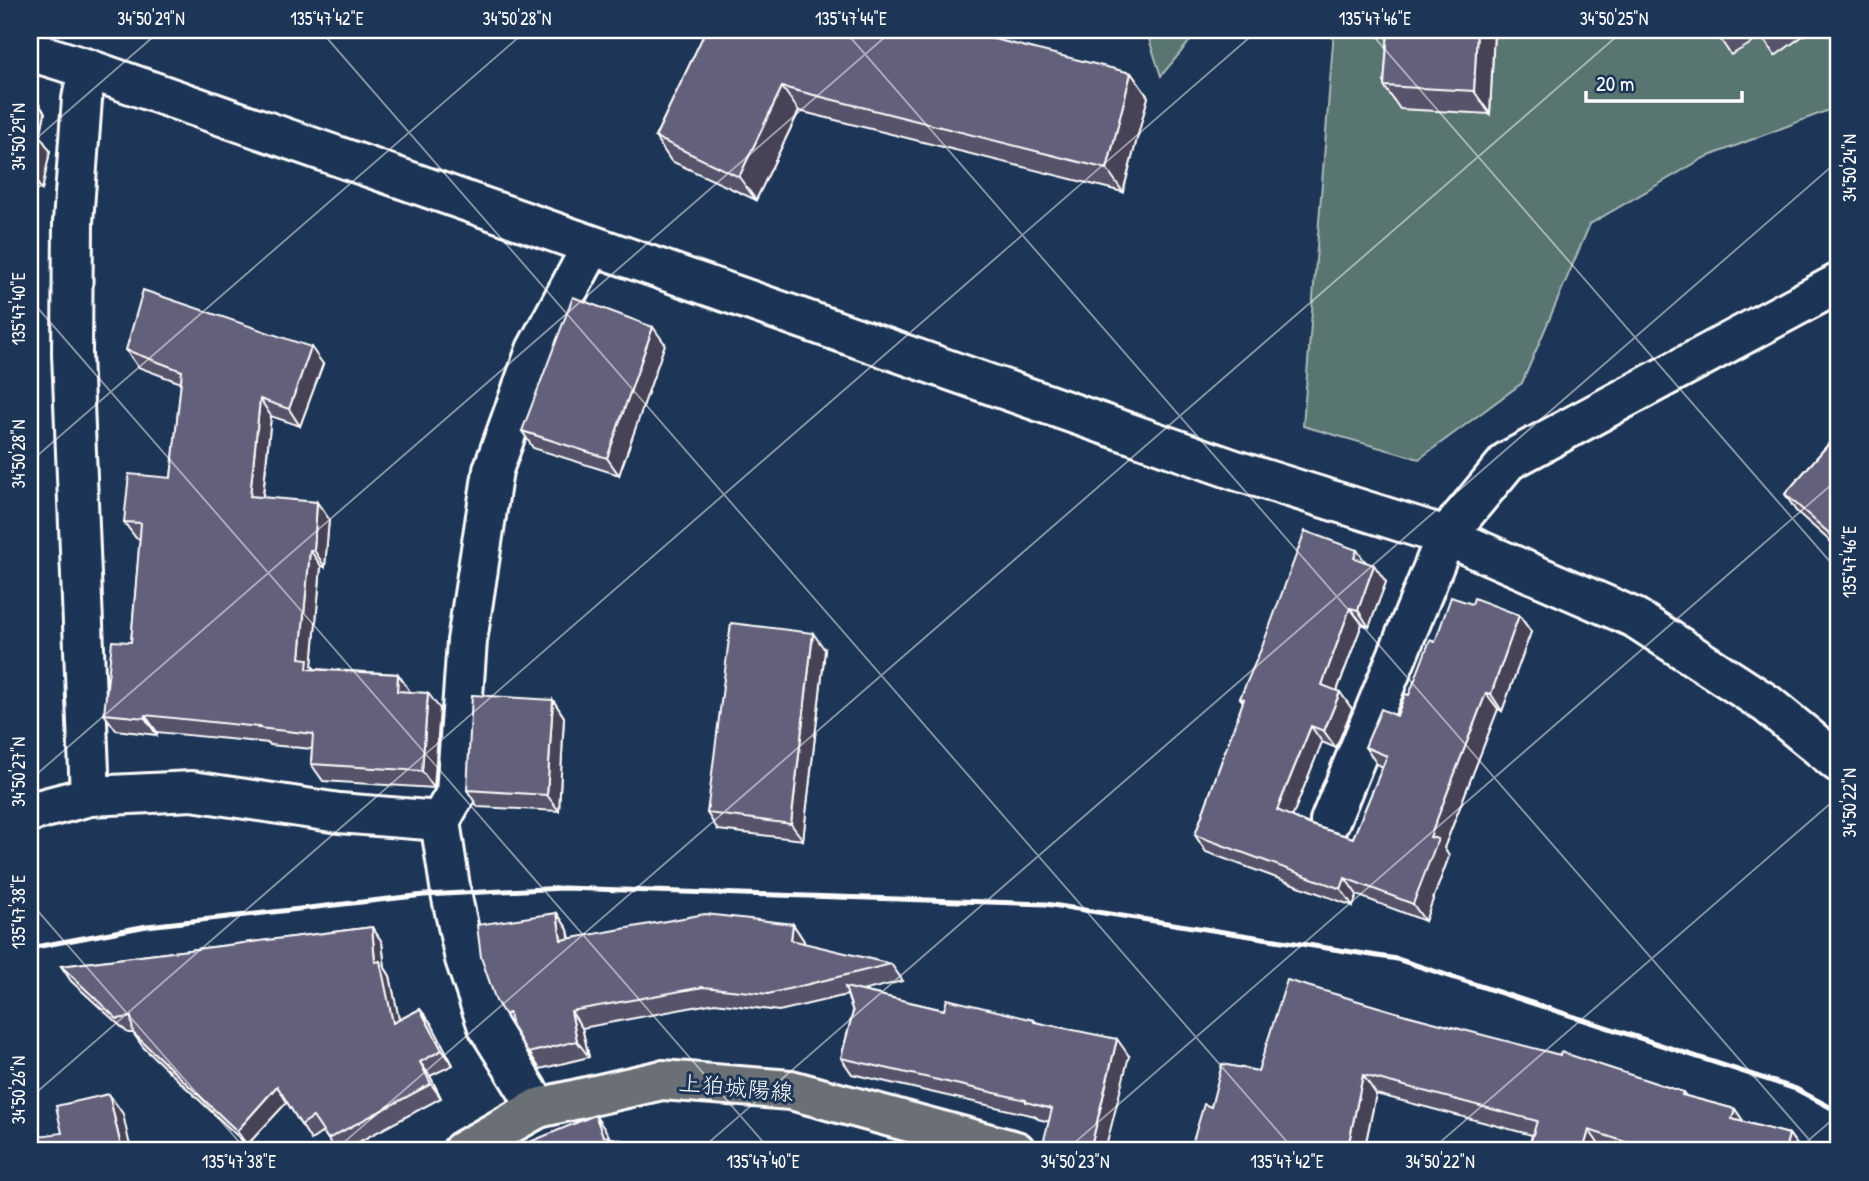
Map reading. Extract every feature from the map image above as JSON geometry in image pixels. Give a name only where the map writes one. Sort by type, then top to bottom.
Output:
[{"type":"main road","name":"上狛城陽線","points":[[462,1151],[538,1108],[662,1080],[791,1090],[1016,1151]]},
{"type":"street","points":[[30,51],[1235,470],[1446,536],[1635,618],[1767,704],[1839,763]]},
{"type":"street","points":[[88,69],[82,100],[74,222],[72,354],[89,796]]},
{"type":"street","points":[[538,1108],[488,1027],[472,982],[451,893],[440,821],[456,793],[467,641],[493,471],[536,350],[592,246]]},
{"type":"street","points":[[1330,821],[1446,536],[1508,460],[1839,283]]},
{"type":"street","points":[[30,812],[89,796],[192,791],[339,813],[440,821]]},
{"type":"green space","points":[[1146,30],[1199,30],[1161,76]]},
{"type":"green space","points":[[1334,30],[1839,30],[1839,106],[1704,158],[1590,224],[1522,383],[1419,459],[1303,426]]},
{"type":"building","points":[[706,30],[958,30],[1131,73],[1107,169],[782,87],[739,177],[655,137]]},
{"type":"building","points":[[1388,30],[1477,30],[1474,91],[1384,86]]},
{"type":"building","points":[[1714,30],[1734,30],[1719,38]]},
{"type":"building","points":[[1758,30],[1776,30],[1763,39]]},
{"type":"building","points":[[30,96],[34,97],[30,115]]},
{"type":"building","points":[[30,134],[39,136],[31,174],[30,174]]},
{"type":"building","points":[[143,290],[311,347],[289,409],[260,399],[250,496],[317,502],[314,550],[310,550],[300,658],[308,659],[307,669],[398,674],[397,691],[428,693],[422,771],[311,764],[313,734],[145,715],[145,718],[104,714],[112,641],[131,642],[141,523],[124,522],[129,474],[171,478],[182,371],[126,350]]},
{"type":"building","points":[[573,297],[653,327],[607,458],[522,431]]},
{"type":"building","points":[[1839,432],[1839,542],[1785,494]]},
{"type":"building","points":[[1305,531],[1357,550],[1354,558],[1374,565],[1358,610],[1350,608],[1322,685],[1340,692],[1324,731],[1311,726],[1277,810],[1311,825],[1353,838],[1387,756],[1365,747],[1381,709],[1397,716],[1405,694],[1409,695],[1430,640],[1435,642],[1451,597],[1472,604],[1474,598],[1519,615],[1491,694],[1486,693],[1430,837],[1438,839],[1413,904],[1345,878],[1341,889],[1195,835],[1244,699],[1240,698]]},
{"type":"building","points":[[731,623],[813,633],[791,824],[707,813]]},
{"type":"building","points":[[472,695],[553,700],[547,795],[467,790]]},
{"type":"building","points":[[557,913],[561,940],[705,914],[793,924],[791,940],[891,964],[768,994],[703,987],[571,1011],[577,1041],[528,1053],[512,1026],[509,1013],[505,1015],[496,1001],[481,957],[477,925]]},
{"type":"building","points":[[372,927],[375,962],[380,961],[393,1023],[420,1009],[442,1050],[420,1062],[431,1084],[328,1139],[313,1117],[301,1125],[277,1086],[237,1131],[133,1033],[131,1017],[117,1019],[61,966]]},
{"type":"building","points":[[1287,980],[1406,1015],[1560,1055],[1561,1052],[1683,1092],[1682,1095],[1735,1109],[1732,1119],[1789,1134],[1786,1146],[1805,1151],[1653,1151],[1589,1130],[1583,1151],[1528,1151],[1537,1121],[1363,1075],[1348,1147],[1341,1146],[1339,1151],[1203,1151],[1191,1148],[1204,1104],[1211,1107],[1222,1064],[1258,1071]]},
{"type":"building","points":[[845,987],[944,1010],[947,999],[1034,1022],[1117,1039],[1090,1151],[1041,1151],[1052,1109],[1026,1100],[841,1058],[853,1012]]},
{"type":"building","points":[[109,1094],[122,1151],[31,1151],[30,1137],[62,1133],[56,1106]]},
{"type":"building","points":[[595,1115],[603,1136],[671,1151],[508,1151]]},
{"type":"building","points":[[751,1145],[779,1151],[750,1151]]},
{"type":"railway","points":[[30,948],[147,926],[424,895],[564,888],[1046,904],[1397,959],[1796,1089],[1839,1112]]}]
